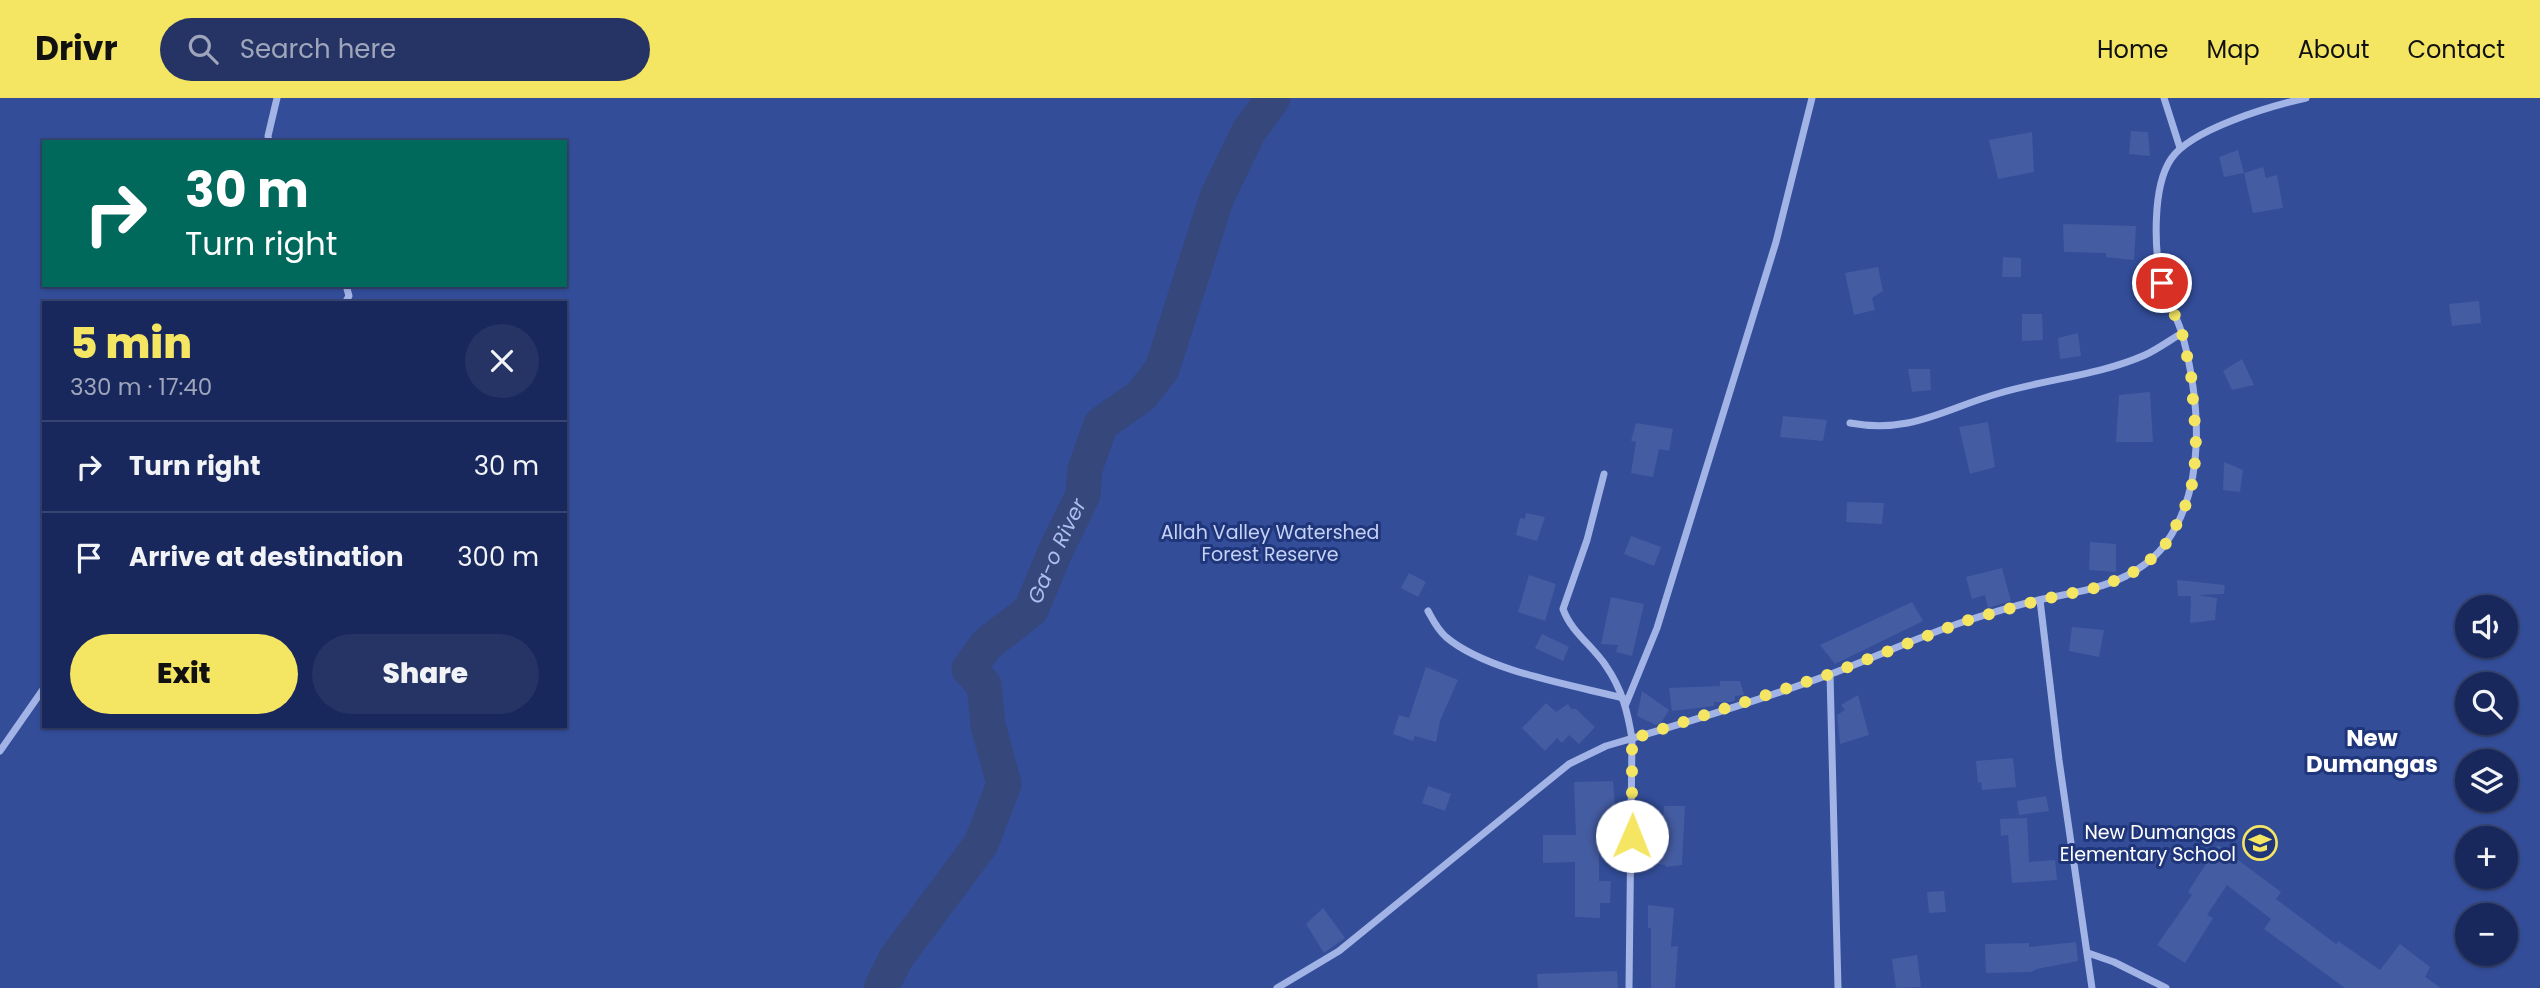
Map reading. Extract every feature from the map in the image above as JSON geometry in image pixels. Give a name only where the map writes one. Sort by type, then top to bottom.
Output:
[{"type":"street","points":[[269,140],[277,98]]},
{"type":"street","points":[[1625,701],[1657,628],[1776,242],[1812,98]]},
{"type":"street","points":[[2164,98],[2180,148]]},
{"type":"street","points":[[1277,988],[1339,951],[1569,764],[1606,746],[1830,674],[1965,621],[2095,588],[2127,576],[2146,564],[2165,545],[2183,513],[2194,478],[2196,438],[2191,374],[2182,333],[2162,283],[2156,233],[2162,179],[2171,159],[2180,148],[2195,138],[2285,103],[2306,98]]},
{"type":"street","points":[[1850,423],[1875,427],[1927,420],[1996,394],[2122,363],[2146,354],[2182,333]]},
{"type":"street","points":[[1604,474],[1587,540],[1563,608],[1574,628],[1606,666],[1625,701],[1632,739],[1629,988]]},
{"type":"street","points":[[2040,600],[2059,760],[2092,988]]},
{"type":"street","points":[[1427,611],[1446,636],[1483,658],[1625,701]]},
{"type":"street","points":[[1830,674],[1839,988]]},
{"type":"street","points":[[0,751],[42,691]]},
{"type":"street","points":[[2088,953],[2114,962],[2166,988]]},
{"type":"green space","name":"Allah Valley Watershed Forest Reserve","points":[[0,98],[2540,98],[2540,988],[0,988]]},
{"type":"building","points":[[2131,131],[2148,132],[2150,156],[2129,154]]},
{"type":"building","points":[[2032,132],[2034,172],[1998,179],[1989,140]]},
{"type":"building","points":[[2238,150],[2244,173],[2224,177],[2219,157]]},
{"type":"building","points":[[2263,167],[2266,178],[2277,175],[2283,208],[2253,213],[2244,173]]},
{"type":"building","points":[[2063,224],[2136,226],[2134,260],[2106,257],[2106,253],[2064,252]]},
{"type":"building","points":[[2003,257],[2021,258],[2021,277],[2002,277]]},
{"type":"building","points":[[1878,267],[1883,291],[1872,298],[1875,310],[1854,315],[1845,273]]},
{"type":"building","points":[[2479,301],[2481,323],[2452,326],[2449,304]]},
{"type":"building","points":[[2022,314],[2042,314],[2043,340],[2022,341]]},
{"type":"building","points":[[2078,333],[2081,356],[2060,359],[2058,338]]},
{"type":"building","points":[[2242,359],[2254,385],[2232,390],[2223,371]]},
{"type":"building","points":[[1908,369],[1930,369],[1931,390],[1912,392]]},
{"type":"building","points":[[2150,392],[2153,442],[2116,442],[2119,395]]},
{"type":"building","points":[[1783,416],[1827,420],[1823,441],[1780,437]]},
{"type":"building","points":[[1988,422],[1995,467],[1970,474],[1959,427]]},
{"type":"building","points":[[1636,423],[1673,429],[1669,451],[1659,449],[1653,477],[1631,473],[1636,442],[1631,441]]},
{"type":"building","points":[[2224,462],[2243,470],[2240,492],[2223,490]]},
{"type":"building","points":[[1847,502],[1884,503],[1882,524],[1846,522]]},
{"type":"building","points":[[1526,513],[1545,517],[1537,541],[1516,535],[1520,518],[1525,519]]},
{"type":"building","points":[[1631,536],[1661,547],[1654,566],[1624,554]]},
{"type":"building","points":[[2090,542],[2116,544],[2116,572],[2089,570]]},
{"type":"building","points":[[2002,568],[2011,601],[1988,608],[1985,595],[1972,599],[1966,577]]},
{"type":"building","points":[[1409,573],[1426,582],[1418,597],[1401,588]]},
{"type":"building","points":[[1529,575],[1556,584],[1545,621],[1518,612]]},
{"type":"building","points":[[2177,580],[2225,585],[2224,594],[2198,595],[2217,598],[2215,620],[2190,623],[2191,596],[2178,596]]},
{"type":"building","points":[[1611,597],[1644,604],[1632,656],[1616,652],[1618,645],[1601,644]]},
{"type":"building","points":[[1912,602],[1923,621],[1835,664],[1820,645]]},
{"type":"building","points":[[2072,627],[2104,630],[2099,657],[2069,651]]},
{"type":"building","points":[[1542,634],[1569,647],[1563,661],[1535,648]]},
{"type":"building","points":[[1426,667],[1458,680],[1440,721],[1436,742],[1415,736],[1413,741],[1393,734],[1399,715],[1409,718]]},
{"type":"building","points":[[1720,681],[1740,681],[1744,695],[1735,696],[1735,700],[1731,702],[1714,702],[1714,706],[1672,711],[1669,688],[1720,686]]},
{"type":"building","points":[[1642,691],[1669,710],[1661,723],[1656,725],[1637,716]]},
{"type":"building","points":[[1858,695],[1869,735],[1840,744],[1837,715],[1845,710],[1841,705]]},
{"type":"building","points":[[1546,703],[1556,712],[1568,704],[1595,727],[1579,744],[1569,735],[1562,743],[1557,738],[1545,751],[1522,728]]},
{"type":"building","points":[[2013,758],[2016,787],[1982,790],[1981,782],[1978,783],[1976,761]]},
{"type":"building","points":[[1613,781],[1617,831],[1608,831],[1608,847],[1599,851],[1599,881],[1611,881],[1610,903],[1600,903],[1600,918],[1575,917],[1575,862],[1543,863],[1543,835],[1576,835],[1574,782]]},
{"type":"building","points":[[1428,786],[1451,794],[1445,811],[1422,803]]},
{"type":"building","points":[[2046,796],[2049,811],[2019,815],[2017,801]]},
{"type":"building","points":[[1664,806],[1685,806],[1682,865],[1666,867],[1658,864]]},
{"type":"building","points":[[2027,818],[2029,862],[2055,860],[2057,880],[2012,883],[2008,835],[2001,836],[2000,819]]},
{"type":"building","points":[[2218,845],[2281,892],[2276,899],[2336,944],[2338,941],[2380,970],[2400,944],[2430,967],[2425,977],[2441,988],[2345,988],[2264,929],[2271,919],[2227,885],[2207,915],[2213,918],[2185,963],[2157,945],[2192,895],[2188,892]]},
{"type":"building","points":[[1944,891],[1946,912],[1929,913],[1927,892]]},
{"type":"building","points":[[1648,905],[1674,908],[1671,947],[1678,946],[1675,988],[1651,988],[1651,928],[1648,928]]},
{"type":"building","points":[[1323,908],[1345,938],[1324,953],[1306,924]]},
{"type":"building","points":[[2076,942],[2078,961],[2031,972],[1986,973],[1985,944],[2029,943],[2029,947]]},
{"type":"building","points":[[1917,955],[1921,987],[1896,988],[1892,959]]},
{"type":"building","points":[[1617,971],[1618,988],[1538,988],[1537,974]]},
{"type":"waterway","name":"Ga-o River","points":[[881,988],[896,958],[981,844],[1004,784],[988,725],[984,685],[969,669],[987,644],[1031,610],[1083,495],[1085,469],[1101,424],[1141,396],[1162,369],[1217,197],[1249,131],[1273,98]]},
{"type":"place","name":"New Dumangas Elementary School","points":[[2260,843]]},
{"type":"district","name":"New Dumangas","points":[[2372,751]]},
{"type":"route","points":[[1632,836],[1632,739],[1830,674],[1965,621],[2095,588],[2127,576],[2146,564],[2165,545],[2183,513],[2194,478],[2196,438],[2191,374],[2182,333],[2162,283]]}]
